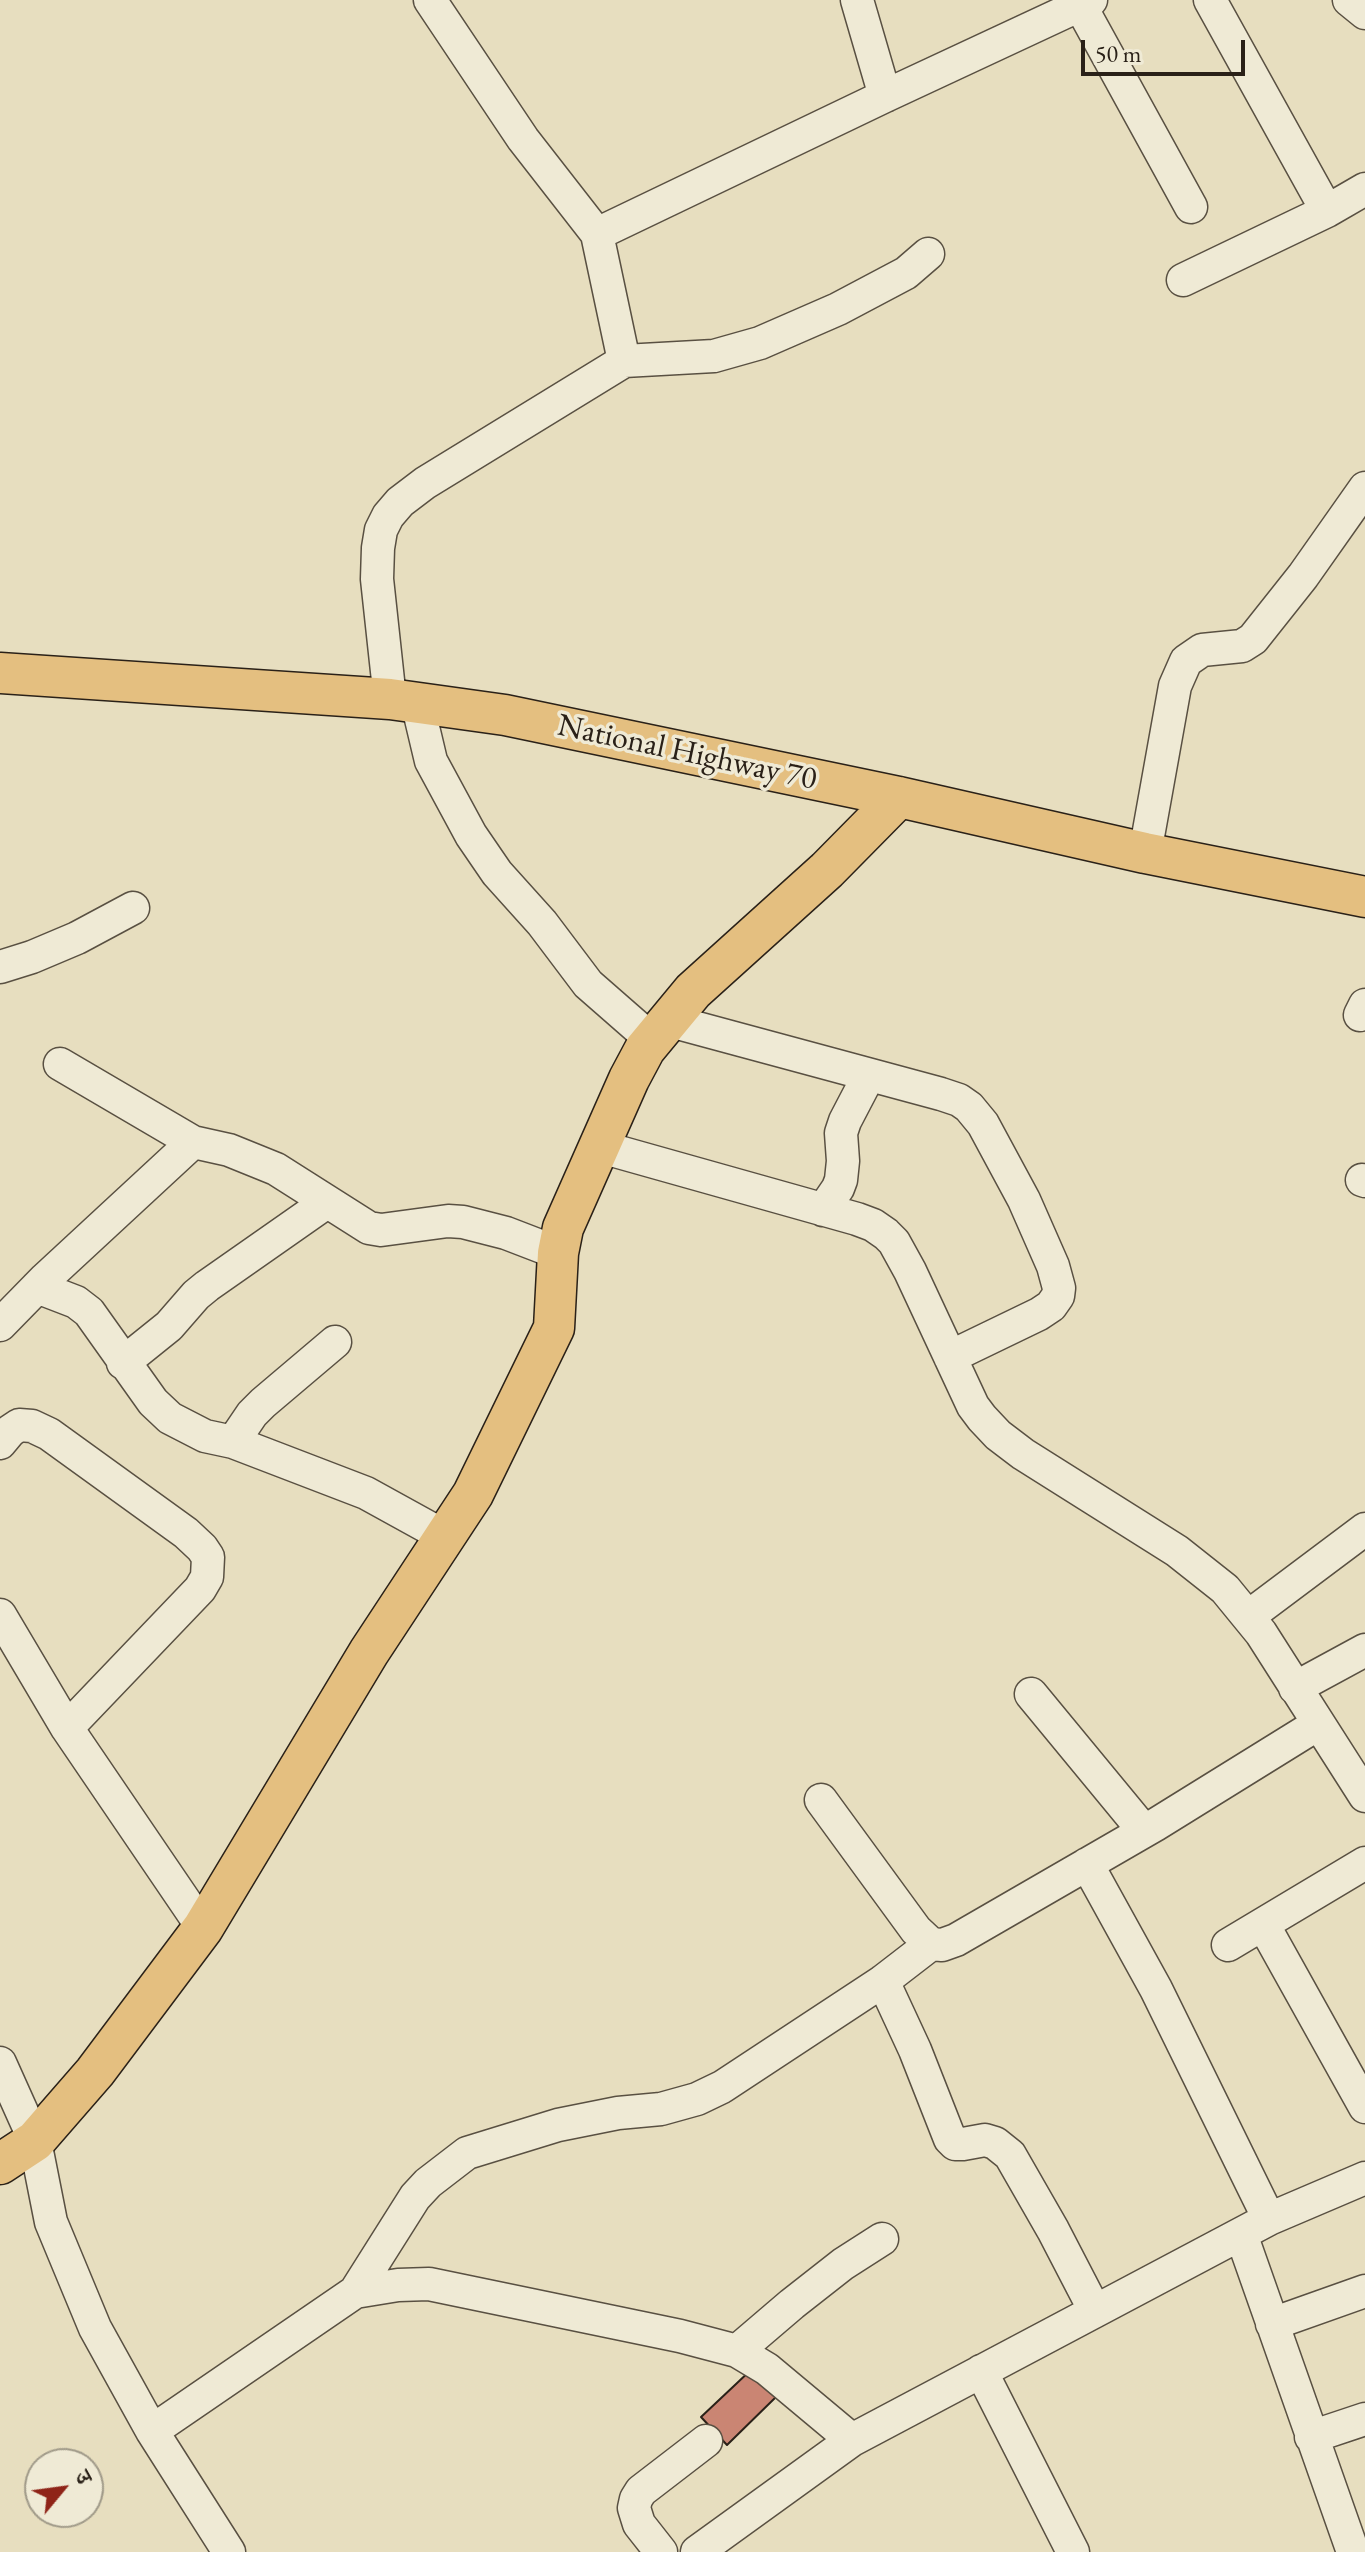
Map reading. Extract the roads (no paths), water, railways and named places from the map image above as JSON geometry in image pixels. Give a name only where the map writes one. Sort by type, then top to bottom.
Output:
[{"type":"main road","name":"National Highway 70","points":[[0,673],[404,700],[505,715],[899,797],[1145,853],[1365,897]]},
{"type":"main road","points":[[0,2164],[35,2141],[95,2072],[203,1928],[321,1729],[473,1494],[554,1328],[558,1253],[570,1210],[629,1079],[660,1030],[693,991],[827,870],[899,797]]},
{"type":"street","points":[[430,0],[523,139],[597,234],[624,361]]},
{"type":"street","points":[[857,0],[885,96]]},
{"type":"street","points":[[1210,0],[1327,211]]},
{"type":"street","points":[[1349,0],[1365,13]]},
{"type":"street","points":[[597,234],[1086,3],[1191,207]]},
{"type":"street","points":[[1183,280],[1327,211],[1365,189]]},
{"type":"street","points":[[928,254],[906,273],[838,309],[760,343],[714,356],[624,361],[425,483],[400,502],[381,530],[377,579],[404,700],[431,761],[471,835],[497,873],[542,923],[588,984],[660,1030],[869,1075],[941,1094],[969,1107],[983,1124],[1024,1200],[1058,1279],[1058,1296],[1051,1306],[950,1357]]},
{"type":"street","points":[[1145,853],[1175,686],[1186,661],[1202,650],[1242,646],[1253,639],[1303,576],[1365,488]]},
{"type":"street","points":[[0,967],[77,938],[133,908]]},
{"type":"street","points":[[60,1064],[193,1142],[229,1150],[276,1169],[369,1228],[381,1230],[448,1221],[463,1222],[506,1233],[558,1253]]},
{"type":"street","points":[[823,1210],[841,1180],[841,1133],[845,1121],[869,1075]]},
{"type":"street","points":[[0,1325],[193,1142]]},
{"type":"street","points":[[601,1147],[873,1225],[894,1242],[973,1406],[998,1435],[1023,1454],[1198,1565],[1225,1589],[1249,1616],[1365,1796]]},
{"type":"street","points":[[123,1363],[169,1326],[207,1286],[327,1202]]},
{"type":"street","points":[[37,1287],[76,1302],[89,1312],[123,1363],[153,1402],[170,1418],[205,1436],[233,1442],[366,1493],[444,1536]]},
{"type":"street","points":[[233,1442],[263,1403],[335,1342]]},
{"type":"street","points":[[0,1443],[19,1425],[32,1426],[49,1434],[186,1533],[208,1557],[207,1577],[200,1589],[67,1728]]},
{"type":"street","points":[[1249,1616],[1365,1529]]},
{"type":"street","points":[[0,1615],[67,1728],[203,1928]]},
{"type":"street","points":[[1295,1688],[1365,1650]]},
{"type":"street","points":[[1031,1694],[1144,1831]]},
{"type":"street","points":[[821,1800],[916,1930],[931,1944],[942,1945],[956,1940],[1144,1831],[1318,1724]]},
{"type":"street","points":[[1228,1945],[1365,1863]]},
{"type":"street","points":[[1087,1864],[1156,1989],[1255,2226],[1272,2324],[1346,2550]]},
{"type":"street","points":[[1263,1924],[1365,2107]]},
{"type":"street","points":[[152,2431],[355,2292],[415,2197],[467,2153],[558,2125],[618,2113],[661,2109],[697,2099],[729,2083],[883,1981],[931,1944]]},
{"type":"street","points":[[883,1981],[910,2038],[950,2139],[955,2144],[985,2140],[995,2143],[1010,2155],[1095,2311]]},
{"type":"street","points":[[0,2063],[35,2141],[51,2222],[95,2328],[152,2431],[229,2552]]},
{"type":"street","points":[[697,2552],[852,2440],[1255,2226],[1365,2178]]},
{"type":"street","points":[[737,2351],[843,2264],[882,2239]]},
{"type":"street","points":[[355,2292],[398,2285],[429,2284],[458,2288],[737,2351],[767,2369],[852,2440]]},
{"type":"street","points":[[1272,2324],[1365,2291]]},
{"type":"street","points":[[981,2371],[1073,2552]]},
{"type":"street","points":[[1311,2437],[1365,2419]]},
{"type":"street","points":[[661,2552],[639,2524],[634,2508],[636,2499],[641,2491],[706,2441]]}]
